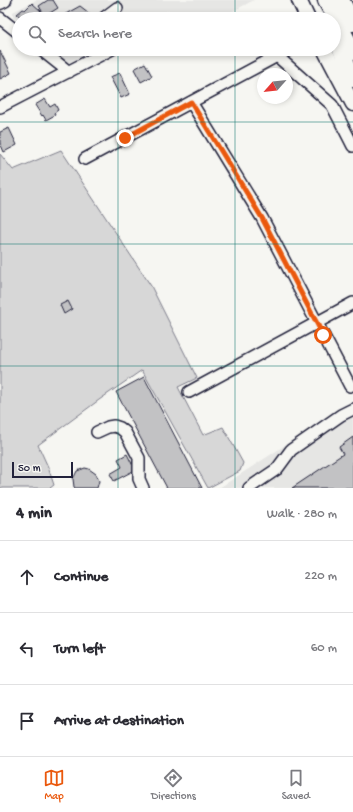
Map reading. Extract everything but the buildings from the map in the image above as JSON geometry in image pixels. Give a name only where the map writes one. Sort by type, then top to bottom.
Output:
[{"type":"highway","points":[[325,0],[328,12]]},
{"type":"highway","points":[[325,0],[332,12]]},
{"type":"highway","points":[[341,0],[353,23]]},
{"type":"highway","points":[[350,0],[353,4]]},
{"type":"highway","points":[[341,29],[353,51]]},
{"type":"highway","points":[[341,48],[353,79]]},
{"type":"main road","points":[[0,2],[4,0]]},
{"type":"main road","points":[[298,0],[304,12]]},
{"type":"main road","points":[[328,56],[353,104]]},
{"type":"street","points":[[112,12],[117,8]]},
{"type":"street","points":[[0,18],[12,27]]},
{"type":"street","points":[[49,56],[69,72]]},
{"type":"street","points":[[0,107],[99,56]]},
{"type":"street","points":[[85,159],[277,56],[332,105],[353,146]]},
{"type":"street","points":[[191,102],[262,218],[350,386]]},
{"type":"street","points":[[189,392],[353,303]]},
{"type":"street","points":[[249,488],[277,469],[291,450],[353,409]]},
{"type":"street","points":[[97,432],[114,426],[125,432],[139,458],[139,479],[144,488]]},
{"type":"shaded area","points":[[36,0],[254,0],[231,12],[13,12]]},
{"type":"shaded area","points":[[60,56],[81,56],[68,63]]},
{"type":"shaded area","points":[[61,150],[151,286],[197,378],[178,387],[203,435],[223,427],[243,463],[240,471],[208,488],[142,370],[38,445],[54,485],[50,488],[0,488],[0,154],[13,170]]},
{"type":"shaded area","points":[[353,401],[353,488],[219,488],[247,470]]},
{"type":"route","points":[[125,138],[191,102],[262,218],[323,335]]}]
